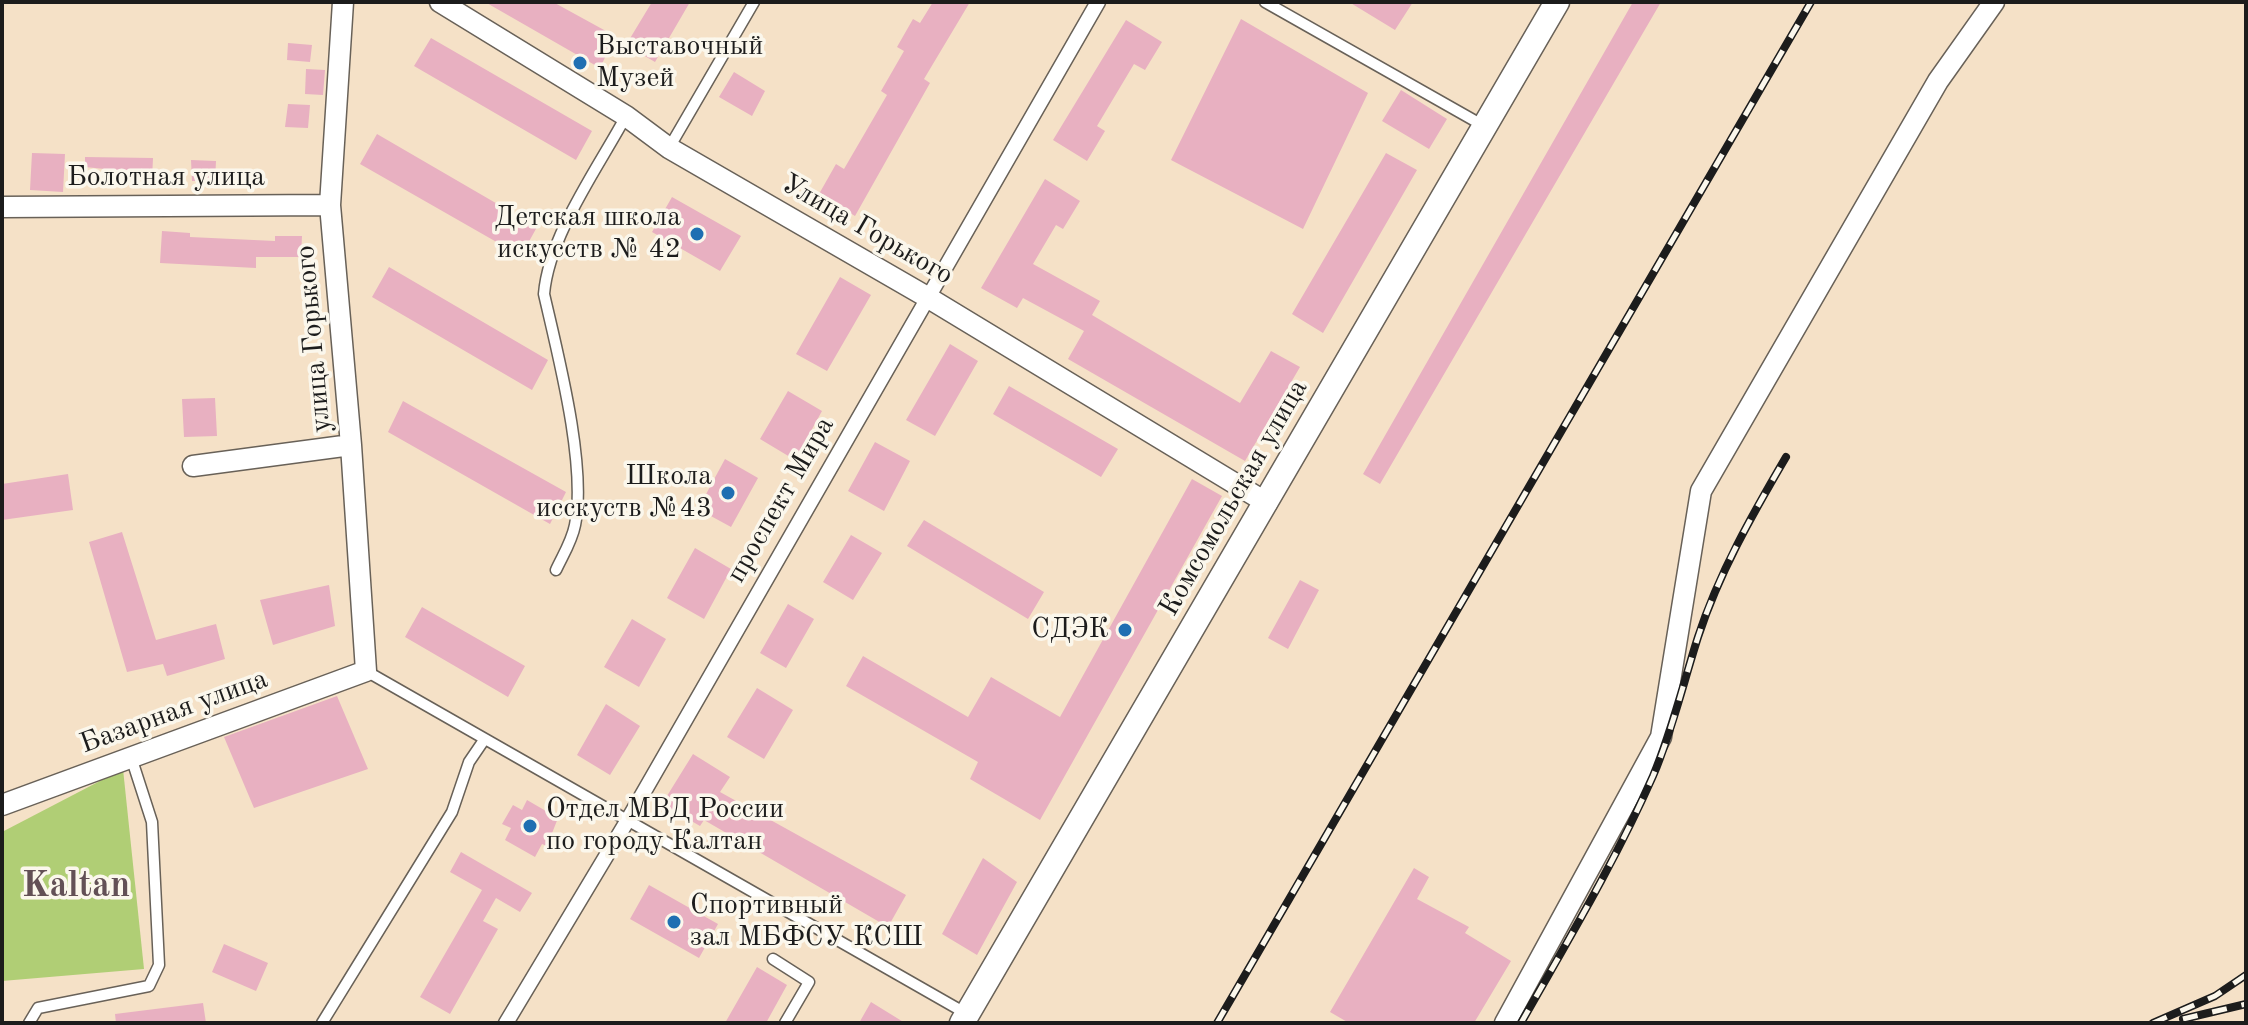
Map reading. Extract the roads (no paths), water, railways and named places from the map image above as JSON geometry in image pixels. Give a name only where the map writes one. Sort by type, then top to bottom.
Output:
[{"type":"street","name":"улица Горького","points":[[343,2],[330,205],[351,445],[366,671]]},
{"type":"street","name":"Улица Горького","points":[[440,2],[626,116],[669,148],[927,297],[1267,503]]},
{"type":"street","name":"проспект Мира","points":[[506,1023],[626,823],[1098,2]]},
{"type":"street","name":"Комсомольская улица","points":[[965,1019],[1557,2]]},
{"type":"street","points":[[1505,1023],[1661,737],[1701,491],[1938,81],[1994,2]]},
{"type":"street","name":"Болотная улица","points":[[2,207],[330,205]]},
{"type":"street","points":[[193,466],[351,445]]},
{"type":"street","name":"Базарная улица","points":[[2,805],[366,671]]},
{"type":"lane","points":[[669,148],[754,2]]},
{"type":"lane","points":[[1265,2],[1484,126]]},
{"type":"lane","points":[[556,570],[572,539],[577,507],[573,433],[544,294],[546,273],[557,243],[626,116]]},
{"type":"lane","points":[[366,671],[965,1019]]},
{"type":"lane","points":[[322,1023],[452,812],[469,762],[484,740]]},
{"type":"lane","points":[[29,1023],[38,1008],[149,986],[159,965],[152,822],[131,757]]},
{"type":"lane","points":[[773,959],[809,982],[785,1023]]},
{"type":"railway","points":[[1217,1023],[1811,2]]},
{"type":"railway","points":[[1521,1023],[1590,901],[1653,776],[1716,590],[1786,457]]},
{"type":"railway","points":[[2153,1023],[2215,996],[2246,975]]},
{"type":"railway","points":[[2183,1019],[2246,1004]]},
{"type":"place","name":"Выставочный Музей","points":[[580,63]]},
{"type":"place","name":"Детская школа искусств № 42","points":[[697,234]]},
{"type":"place","name":"Школа исскуств №43","points":[[728,493]]},
{"type":"place","name":"СДЭК","points":[[1125,630]]},
{"type":"place","name":"Отдел МВД России по городу Калтан","points":[[530,826]]},
{"type":"place","name":"Спортивный зал МБФСУ КСШ","points":[[674,922]]},
{"type":"district","name":"Kaltan","points":[[76,887]]}]
